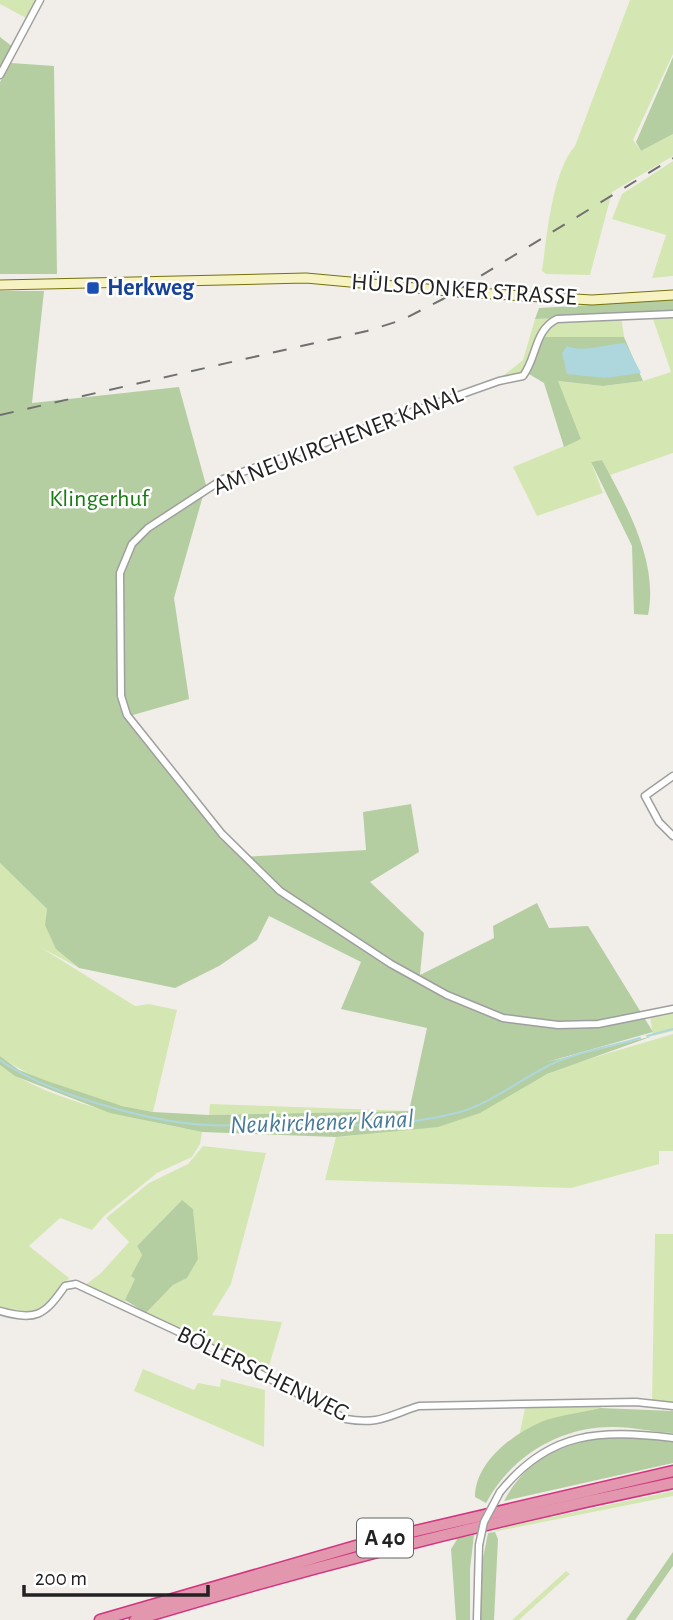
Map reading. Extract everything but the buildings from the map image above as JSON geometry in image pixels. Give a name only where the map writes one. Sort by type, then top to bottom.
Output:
[{"type":"highway","name":"A 40","points":[[100,1620],[188,1592],[397,1535],[673,1471]]},
{"type":"highway","name":"A 40","points":[[135,1620],[284,1576],[481,1525],[673,1483]]},
{"type":"main road","name":"HÜLSDONKER STRASSE","points":[[0,285],[254,277],[306,278],[449,292],[592,300],[673,295]]},
{"type":"street","points":[[0,75],[40,0]]},
{"type":"street","name":"HÜLSDONKER STRASSE","points":[[476,389],[523,376],[543,329],[557,319],[673,314]]},
{"type":"street","name":"AM NEUKIRCHENER KANAL","points":[[476,389],[223,480],[145,531],[123,558],[120,573],[121,696],[127,715],[222,834],[280,891],[391,964],[447,995],[503,1018],[558,1025],[598,1024],[673,1009]]},
{"type":"street","points":[[673,776],[645,796],[659,822],[673,836]]},
{"type":"street","name":"BÖLLERSCHENWEG","points":[[0,1311],[18,1316],[35,1316],[47,1310],[65,1286],[76,1284],[198,1341],[346,1419],[366,1423],[386,1420],[419,1406],[636,1402],[673,1406]]},
{"type":"street","points":[[477,1620],[478,1545],[488,1513],[500,1492],[537,1456],[573,1438],[614,1433],[673,1438]]},
{"type":"green space","points":[[0,0],[35,0],[26,18],[0,4]]},
{"type":"green space","points":[[630,0],[673,0],[673,54],[633,140],[641,151],[673,134],[673,156],[612,192],[590,275],[546,274],[542,271],[556,188],[567,157],[575,146]]},
{"type":"green space","points":[[0,37],[13,47],[0,70]]},
{"type":"green space","points":[[673,57],[673,134],[641,151],[636,142]]},
{"type":"green space","points":[[11,63],[54,66],[57,274],[0,274],[0,82]]},
{"type":"green space","points":[[673,161],[673,276],[652,278],[666,235],[612,219],[622,194]]},
{"type":"green space","name":"Klingerhuf","points":[[0,291],[44,291],[32,403],[179,387],[206,485],[174,598],[189,699],[126,717],[241,857],[366,850],[363,812],[411,804],[419,852],[370,882],[424,933],[420,975],[494,938],[493,926],[537,903],[549,928],[588,926],[653,1032],[547,1062],[653,1036],[547,1074],[480,1113],[438,1127],[336,1137],[202,1132],[110,1113],[15,1076],[0,1065],[0,1056],[19,1070],[47,1081],[122,1106],[153,1112],[209,1115],[409,1111],[427,1028],[341,1009],[361,962],[269,916],[257,940],[219,966],[175,988],[79,968],[56,949],[45,925],[47,909],[0,863]]},
{"type":"green space","points":[[673,300],[673,313],[535,319],[539,308]]},
{"type":"green space","points":[[651,313],[673,313],[673,453],[610,475],[602,460],[591,462],[603,493],[537,516],[513,467],[581,439],[557,381],[603,386],[643,381],[671,372]]},
{"type":"green space","points":[[621,315],[624,337],[536,337],[528,374],[499,379],[523,360],[535,319]]},
{"type":"green space","points":[[536,337],[624,337],[643,381],[603,386],[558,381],[581,439],[564,447],[544,383],[529,374]]},
{"type":"green space","points":[[602,460],[630,515],[645,555],[650,595],[648,615],[634,614],[632,546],[591,462]]},
{"type":"green space","points":[[0,863],[47,909],[50,936],[65,956],[79,968],[40,947],[135,1006],[149,1004],[177,1010],[153,1112],[113,1104],[53,1085],[34,1077],[0,1056]]},
{"type":"green space","points":[[673,1010],[673,1031],[653,1036],[650,1016]]},
{"type":"green space","points":[[673,1034],[673,1151],[659,1151],[659,1164],[571,1188],[325,1180],[336,1137],[417,1123],[576,1063]]},
{"type":"green space","points":[[0,1065],[44,1090],[97,1108],[202,1132],[200,1144],[192,1157],[157,1173],[104,1216],[92,1230],[60,1218],[29,1246],[69,1278],[48,1305],[35,1312],[0,1308]]},
{"type":"green space","points":[[210,1104],[410,1111],[209,1115]]},
{"type":"green space","points":[[203,1146],[266,1153],[231,1284],[212,1315],[282,1322],[266,1376],[146,1313],[173,1285],[187,1278],[197,1259],[193,1209],[181,1201],[137,1246],[142,1255],[132,1275],[136,1279],[124,1304],[84,1286],[101,1273],[129,1242],[106,1218],[149,1183],[188,1164]]},
{"type":"green space","points":[[182,1200],[193,1209],[198,1259],[187,1278],[173,1285],[146,1313],[125,1300],[135,1279],[131,1276],[142,1255],[137,1246]]},
{"type":"green space","points":[[655,1234],[673,1234],[673,1406],[652,1403]]},
{"type":"green space","points":[[143,1369],[194,1390],[198,1383],[220,1387],[221,1379],[265,1390],[264,1447],[134,1391]]},
{"type":"green space","points":[[611,1402],[600,1408],[540,1423],[519,1437],[526,1403]]},
{"type":"green space","points":[[600,1408],[673,1411],[673,1433],[614,1427],[575,1432],[557,1438],[524,1458],[509,1471],[486,1503],[475,1497],[481,1473],[488,1462],[518,1434],[541,1422]]},
{"type":"green space","points":[[612,1436],[673,1441],[673,1463],[504,1501],[524,1473],[549,1455],[579,1443]]},
{"type":"green space","points":[[673,1491],[673,1496],[488,1533],[509,1526]]},
{"type":"green space","points":[[495,1532],[498,1539],[494,1620],[481,1620],[481,1568],[488,1533]]},
{"type":"green space","points":[[474,1535],[470,1569],[470,1620],[456,1620],[451,1549],[458,1538]]},
{"type":"green space","points":[[673,1552],[673,1566],[635,1620],[626,1620]]},
{"type":"green space","points":[[566,1571],[570,1574],[519,1620],[512,1620]]},
{"type":"water","points":[[625,343],[641,373],[605,378],[567,374],[562,353],[567,346],[587,348]]},
{"type":"waterway","name":"Neukirchener Kanal","points":[[647,1036],[673,1029]]},
{"type":"waterway","name":"Neukirchener Kanal","points":[[0,1060],[43,1084],[98,1104],[183,1123],[370,1125],[415,1121],[460,1112],[564,1059],[640,1038]]},
{"type":"railway","points":[[0,415],[367,331],[402,320],[443,299],[673,158]]},
{"type":"place","name":"Herkweg","points":[[93,288]]}]
